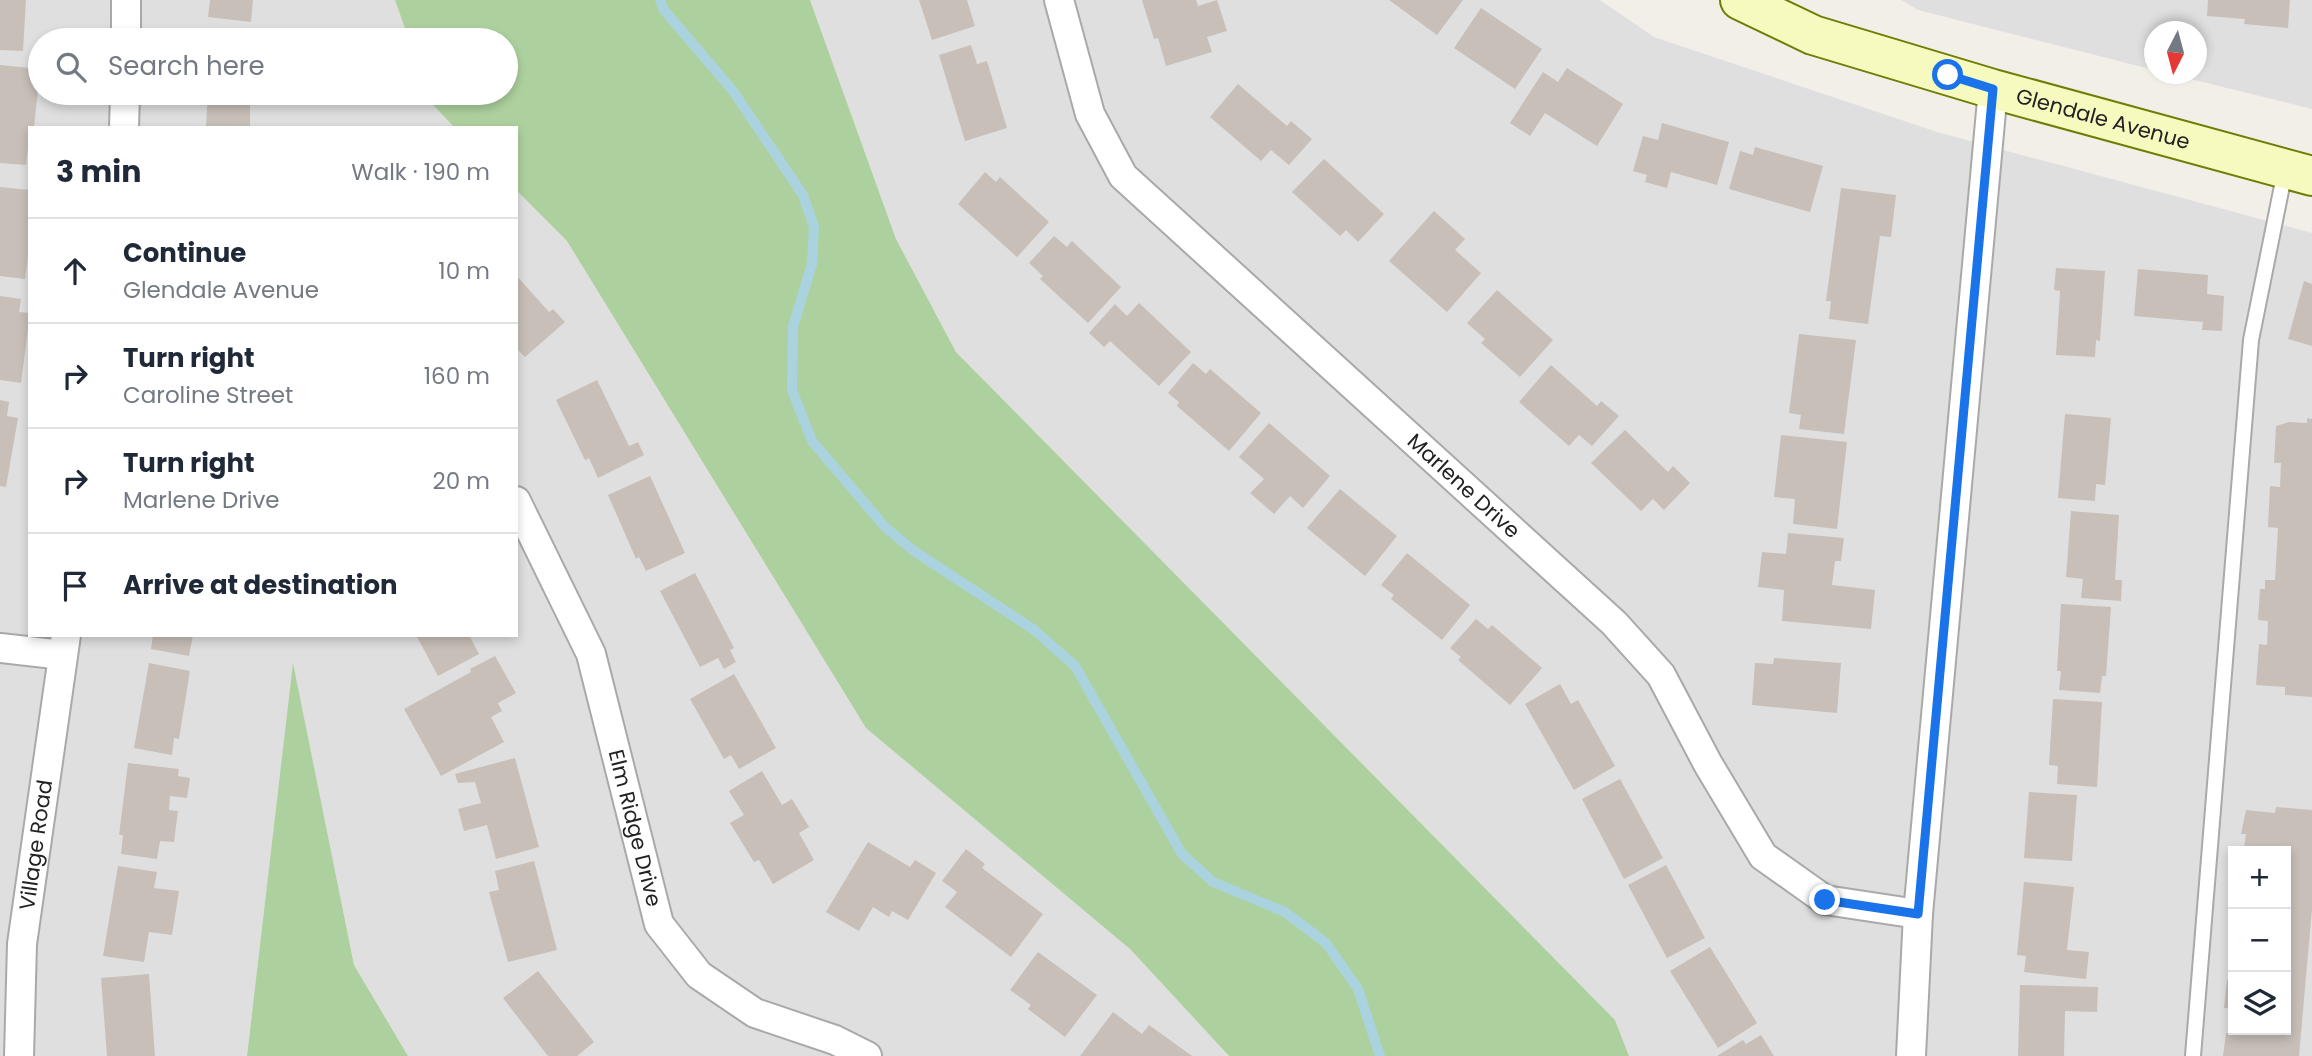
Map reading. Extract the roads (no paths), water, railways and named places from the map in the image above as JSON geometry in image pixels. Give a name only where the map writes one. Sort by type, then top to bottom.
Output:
[{"type":"main road","name":"Glendale Avenue","points":[[1740,0],[1813,34],[1993,89],[2299,172]]},
{"type":"street","points":[[126,0],[126,28]]},
{"type":"street","name":"Marlene Drive","points":[[1059,0],[1090,114],[1123,176],[1614,623],[1661,675],[1708,764],[1763,856],[1825,900],[1918,914]]},
{"type":"street","points":[[1911,1056],[1918,914],[1993,89]]},
{"type":"street","points":[[124,126],[125,105]]},
{"type":"street","name":"Elm Ridge Drive","points":[[518,505],[591,653],[660,924],[699,975],[755,1013],[835,1040],[867,1056]]},
{"type":"street","points":[[0,648],[65,645]]},
{"type":"street","name":"Village Road","points":[[19,1056],[22,944],[65,645]]},
{"type":"lane","points":[[2193,1056],[2251,340],[2299,172]]},
{"type":"waterway","points":[[660,0],[664,10],[733,91],[803,195],[814,227],[812,264],[793,327],[792,390],[812,441],[885,527],[914,551],[1033,629],[1075,666],[1182,854],[1213,882],[1285,912],[1326,943],[1358,989],[1380,1056]]}]
